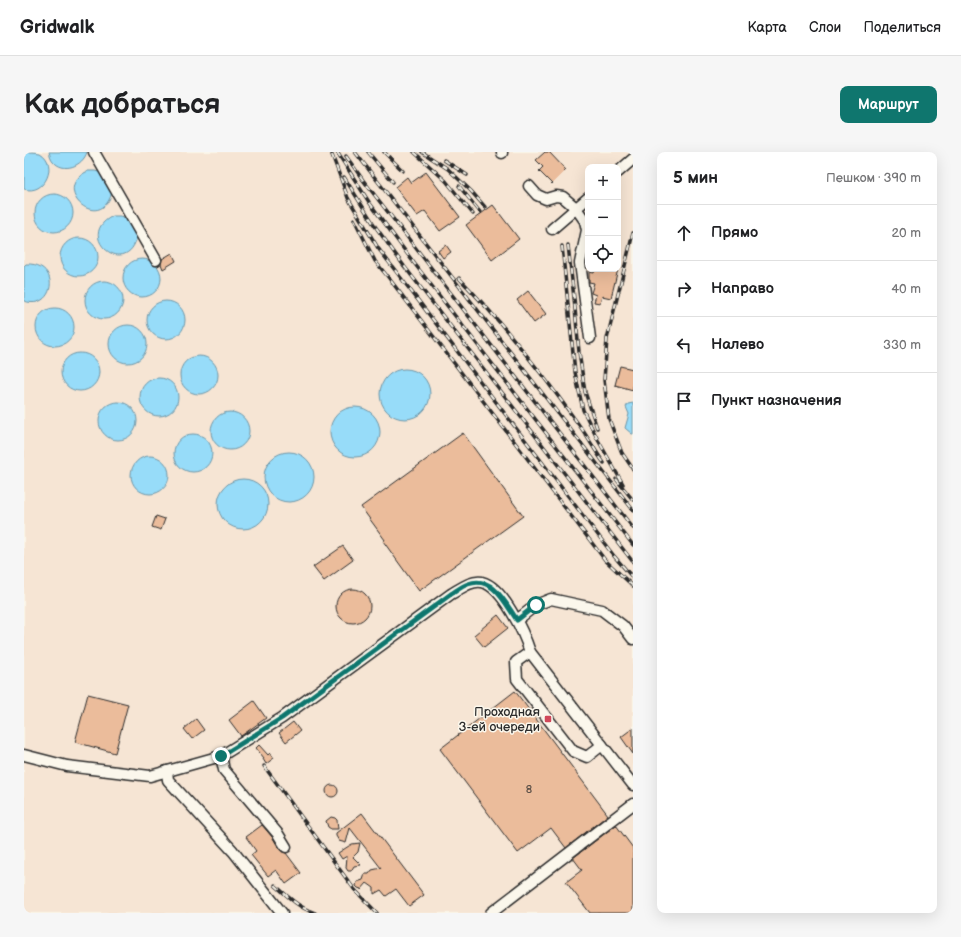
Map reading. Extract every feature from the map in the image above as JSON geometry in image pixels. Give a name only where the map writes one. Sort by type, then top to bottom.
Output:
[{"type":"street","points":[[94,152],[156,260]]},
{"type":"street","points":[[621,169],[633,159]]},
{"type":"street","points":[[528,186],[537,195],[546,199],[556,196],[564,197],[576,208],[585,221],[587,230],[580,263],[590,338]]},
{"type":"street","points":[[552,229],[586,200]]},
{"type":"street","points":[[24,755],[66,766],[150,776],[221,756],[282,718],[451,594],[467,584],[482,582],[494,588],[517,620],[530,652],[633,786]]},
{"type":"street","points":[[517,620],[536,605],[551,599],[602,610],[623,626],[633,640]]},
{"type":"street","points":[[530,652],[516,662],[517,679],[573,751],[587,757],[602,745]]},
{"type":"street","points":[[221,756],[224,770],[278,834],[286,847]]},
{"type":"street","points":[[167,771],[168,780],[233,851],[282,913]]},
{"type":"street","points":[[491,913],[633,804]]},
{"type":"shaded area","points":[[24,152],[633,152],[633,913],[24,913]]},
{"type":"water","points":[[24,152],[40,153],[46,158],[48,164],[49,171],[47,178],[38,188],[31,190],[24,189]]},
{"type":"water","points":[[49,152],[87,152],[81,161],[72,167],[67,168],[57,165],[52,160]]},
{"type":"water","points":[[88,171],[103,173],[112,192],[106,204],[98,209],[89,209],[81,204],[75,197],[73,188],[77,179]]},
{"type":"water","points":[[50,194],[58,194],[68,199],[72,206],[72,220],[68,227],[58,232],[50,232],[40,227],[38,224],[35,217],[35,209],[40,199],[43,197]]},
{"type":"water","points":[[113,216],[120,216],[128,219],[137,237],[131,249],[123,255],[114,254],[106,250],[100,242],[98,233],[102,224]]},
{"type":"water","points":[[75,238],[83,238],[93,243],[97,250],[97,264],[93,271],[83,276],[75,276],[65,271],[63,268],[60,261],[60,253],[65,243],[68,241]]},
{"type":"water","points":[[138,259],[146,259],[156,264],[160,271],[160,285],[156,292],[146,297],[138,297],[128,292],[126,289],[123,282],[123,274],[128,264],[131,262]]},
{"type":"water","points":[[26,264],[38,265],[45,270],[49,278],[50,286],[48,294],[42,300],[34,302],[24,301],[24,266]]},
{"type":"water","points":[[100,281],[108,281],[118,286],[122,293],[122,307],[118,314],[108,319],[100,319],[90,314],[88,311],[85,304],[85,296],[90,286],[93,284]]},
{"type":"water","points":[[162,301],[170,301],[180,306],[184,313],[184,327],[180,334],[170,339],[162,339],[152,334],[150,331],[147,324],[147,316],[152,306],[155,304]]},
{"type":"water","points":[[51,308],[59,308],[69,313],[73,320],[73,334],[69,341],[59,346],[51,346],[41,341],[39,338],[36,331],[36,323],[41,313],[44,311]]},
{"type":"water","points":[[124,325],[132,325],[142,330],[146,337],[146,351],[142,358],[132,363],[124,363],[114,358],[112,355],[109,348],[109,340],[114,330],[117,328]]},
{"type":"water","points":[[76,353],[84,353],[94,358],[98,365],[98,379],[94,386],[84,391],[76,391],[66,386],[64,383],[61,376],[61,368],[66,358],[69,356]]},
{"type":"water","points":[[195,356],[203,356],[213,361],[217,368],[217,382],[213,389],[203,394],[195,394],[185,389],[183,386],[180,379],[180,371],[185,361],[188,359]]},
{"type":"water","points":[[405,369],[415,371],[423,376],[428,384],[430,394],[428,404],[423,412],[415,417],[405,419],[395,417],[387,412],[382,404],[380,394],[382,384],[387,376],[395,371]]},
{"type":"water","points":[[155,378],[163,378],[173,383],[177,390],[177,404],[173,411],[163,416],[155,416],[145,411],[143,408],[140,401],[140,393],[145,383],[148,381]]},
{"type":"water","points":[[114,402],[122,402],[132,407],[136,414],[136,428],[132,435],[122,440],[114,440],[104,435],[102,432],[99,425],[99,417],[104,407],[107,405]]},
{"type":"water","points":[[633,403],[632,434],[625,428],[629,414],[626,407],[628,404]]},
{"type":"water","points":[[355,407],[365,409],[373,414],[378,422],[380,432],[378,442],[373,450],[365,455],[355,457],[345,455],[337,450],[332,442],[330,432],[332,422],[337,414],[345,409]]},
{"type":"water","points":[[226,412],[234,412],[244,417],[248,424],[248,438],[244,445],[234,450],[226,450],[216,445],[214,442],[211,435],[211,427],[216,417],[219,415]]},
{"type":"water","points":[[189,434],[197,434],[207,439],[211,446],[211,460],[207,467],[197,472],[189,472],[179,467],[177,464],[174,457],[174,449],[179,439],[182,437]]},
{"type":"water","points":[[289,452],[299,454],[307,459],[312,467],[314,477],[312,487],[307,495],[299,500],[289,502],[279,500],[271,495],[266,487],[264,477],[266,467],[271,459],[279,454]]},
{"type":"water","points":[[146,456],[154,456],[164,461],[168,468],[168,482],[164,489],[154,494],[146,494],[136,489],[134,486],[131,479],[131,471],[136,461],[139,459]]},
{"type":"water","points":[[243,479],[253,481],[261,486],[266,494],[268,504],[266,514],[261,522],[253,527],[243,529],[233,527],[225,522],[220,514],[218,504],[220,494],[225,486],[233,481]]},
{"type":"building","points":[[545,152],[549,152],[566,170],[552,184],[539,171],[543,167],[536,160]]},
{"type":"building","points":[[426,172],[460,217],[440,231],[425,211],[417,216],[395,187],[407,177],[411,183]]},
{"type":"building","points":[[493,205],[519,239],[492,260],[466,225]]},
{"type":"building","points":[[446,245],[451,252],[443,258],[438,251]]},
{"type":"building","points":[[172,253],[176,261],[163,269],[161,264],[162,259]]},
{"type":"building","points":[[589,272],[617,272],[611,298],[602,296],[600,303],[594,302],[596,295],[591,293],[594,283],[589,282]]},
{"type":"building","points":[[528,291],[546,314],[534,323],[517,300]]},
{"type":"building","points":[[620,366],[633,369],[633,390],[615,385]]},
{"type":"building","points":[[463,433],[523,516],[419,591],[383,541],[385,540],[361,507]]},
{"type":"building","points":[[156,516],[165,519],[161,530],[152,527]]},
{"type":"building","points":[[343,546],[353,560],[324,581],[313,567]]},
{"type":"building","points":[[350,589],[356,589],[365,594],[369,600],[369,612],[365,618],[356,623],[350,623],[341,618],[336,609],[336,603],[341,594]]},
{"type":"building","points":[[498,615],[508,628],[484,647],[474,635]]},
{"type":"building","points":[[515,691],[608,815],[566,848],[551,828],[518,853],[440,749]]},
{"type":"building","points":[[88,694],[128,704],[115,753],[75,742]]},
{"type":"building","points":[[254,701],[266,718],[241,736],[229,720]]},
{"type":"building","points":[[196,719],[204,730],[192,739],[184,729]]},
{"type":"building","points":[[293,722],[300,731],[286,742],[279,733]]},
{"type":"building","points":[[633,728],[633,754],[621,737]]},
{"type":"building","points":[[259,745],[268,755],[270,753],[274,758],[266,764],[263,759],[264,758],[256,748]]},
{"type":"building","points":[[332,785],[336,787],[338,791],[336,795],[332,797],[328,795],[326,791],[328,787]]},
{"type":"building","points":[[362,813],[424,895],[409,906],[396,889],[386,896],[381,890],[374,894],[374,888],[367,883],[361,890],[356,886],[357,882],[363,880],[365,874],[369,874],[372,870],[381,868],[350,828],[346,843],[339,841],[336,833]]},
{"type":"building","points":[[331,817],[337,820],[338,829],[331,829],[328,827],[326,821]]},
{"type":"building","points":[[262,825],[273,838],[280,850],[286,853],[301,873],[286,884],[276,870],[268,876],[251,855],[256,851],[246,837]]},
{"type":"building","points":[[616,825],[633,848],[633,913],[590,913],[566,882],[582,870],[573,858]]},
{"type":"building","points":[[360,843],[358,852],[353,857],[361,865],[354,866],[351,871],[348,871],[346,868],[347,856],[342,859],[338,853],[352,844]]},
{"type":"railway","points":[[337,152],[369,202],[414,263],[633,545]]},
{"type":"railway","points":[[355,152],[633,510]]},
{"type":"railway","points":[[368,152],[393,182]]},
{"type":"railway","points":[[384,152],[403,171]]},
{"type":"railway","points":[[414,152],[446,181],[473,214]]},
{"type":"railway","points":[[422,152],[448,169],[485,207]]},
{"type":"railway","points":[[332,155],[348,198],[378,248],[614,556],[633,578]]},
{"type":"railway","points":[[346,156],[363,180],[633,528]]},
{"type":"railway","points":[[444,160],[467,175]]},
{"type":"railway","points":[[344,177],[375,226],[404,266],[633,562]]},
{"type":"railway","points":[[459,186],[480,212]]},
{"type":"railway","points":[[354,219],[375,261],[605,560],[633,586]]},
{"type":"railway","points":[[633,233],[607,339],[604,380],[609,419],[622,453],[633,469]]},
{"type":"railway","points":[[568,245],[579,352],[585,392],[597,428]]},
{"type":"railway","points":[[562,246],[575,372],[583,410],[623,484]]},
{"type":"railway","points":[[459,278],[507,331],[565,406],[604,463]]},
{"type":"railway","points":[[616,479],[633,500]]},
{"type":"railway","points":[[264,766],[354,889],[377,913]]},
{"type":"railway","points":[[275,885],[298,905],[315,913]]},
{"type":"place","name":"Проходная 3-ей очереди","points":[[548,719]]},
{"type":"route","points":[[221,756],[282,718],[451,594],[467,584],[482,582],[494,588],[517,620],[536,605]]}]
